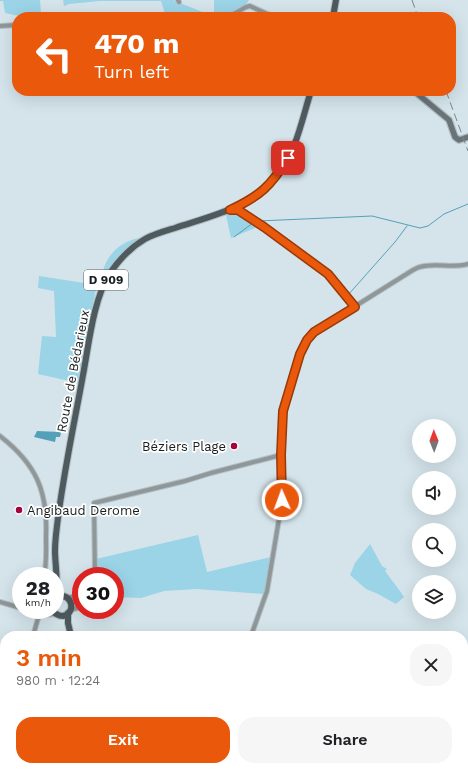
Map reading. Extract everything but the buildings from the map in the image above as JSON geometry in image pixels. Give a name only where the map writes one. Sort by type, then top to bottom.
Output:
[{"type":"main road","points":[[335,12],[337,0]]},
{"type":"main road","name":"Route de Bédarieux","points":[[56,567],[56,544],[60,507],[77,405],[96,307],[102,288],[120,259],[146,239],[230,210],[262,192],[277,176],[288,158],[309,96]]},
{"type":"main road","name":"Route de Bédarieux","points":[[65,597],[70,602],[69,611]]},
{"type":"main road","points":[[64,612],[69,611],[69,631]]},
{"type":"main road","points":[[64,619],[68,631]]},
{"type":"street","points":[[238,12],[250,6],[263,12]]},
{"type":"street","points":[[0,26],[12,25]]},
{"type":"street","points":[[420,96],[449,120],[455,137],[459,140],[468,137]]},
{"type":"street","points":[[230,210],[238,210],[264,227],[328,274],[355,307]]},
{"type":"street","points":[[253,631],[266,591],[282,500],[281,455],[283,411],[300,354],[307,340],[314,332],[420,267],[434,265],[453,267],[468,264]]},
{"type":"street","points":[[0,436],[28,462],[39,481],[44,495],[47,525],[45,567]]},
{"type":"street","points":[[94,567],[93,546],[94,503],[185,481],[281,455]]},
{"type":"street","points":[[65,597],[72,596]]},
{"type":"street","points":[[0,602],[12,605]]},
{"type":"street","points":[[34,631],[36,619]]},
{"type":"shaded area","points":[[40,0],[41,12],[12,12],[12,14],[5,13],[3,1],[0,1]]},
{"type":"shaded area","points":[[63,0],[173,0],[202,12],[164,12],[161,1],[100,1],[69,4],[64,6]]},
{"type":"shaded area","points":[[214,0],[249,0],[238,10],[232,12],[214,12]]},
{"type":"shaded area","points":[[238,213],[257,227],[231,238],[226,215]]},
{"type":"shaded area","points":[[142,238],[111,267],[102,281],[105,266],[113,253],[124,243]]},
{"type":"shaded area","points":[[39,276],[97,285],[78,383],[38,374],[42,336],[56,337],[54,291],[38,288]]},
{"type":"shaded area","points":[[37,431],[61,433],[60,437],[56,437],[55,442],[34,437]]},
{"type":"shaded area","points":[[198,535],[207,572],[271,557],[264,594],[197,589],[164,591],[141,598],[124,597],[124,567],[96,567],[96,559]]},
{"type":"shaded area","points":[[370,544],[382,566],[387,569],[385,571],[404,597],[396,604],[366,589],[350,575],[355,563]]},
{"type":"waterway","points":[[258,221],[372,216],[420,228],[428,226],[444,214],[468,204]]},
{"type":"waterway","points":[[234,237],[253,223]]},
{"type":"waterway","points":[[348,295],[395,242],[407,226]]},
{"type":"railway","points":[[412,0],[416,12]]},
{"type":"railway","points":[[448,96],[468,151]]},
{"type":"place","name":"Béziers Plage","points":[[234,446]]},
{"type":"place","name":"Angibaud Derome","points":[[19,510]]},
{"type":"route","points":[[282,500],[281,455],[283,411],[300,354],[307,340],[314,332],[355,307],[328,274],[264,227],[238,210],[230,210],[262,192],[277,176],[288,158]]}]
